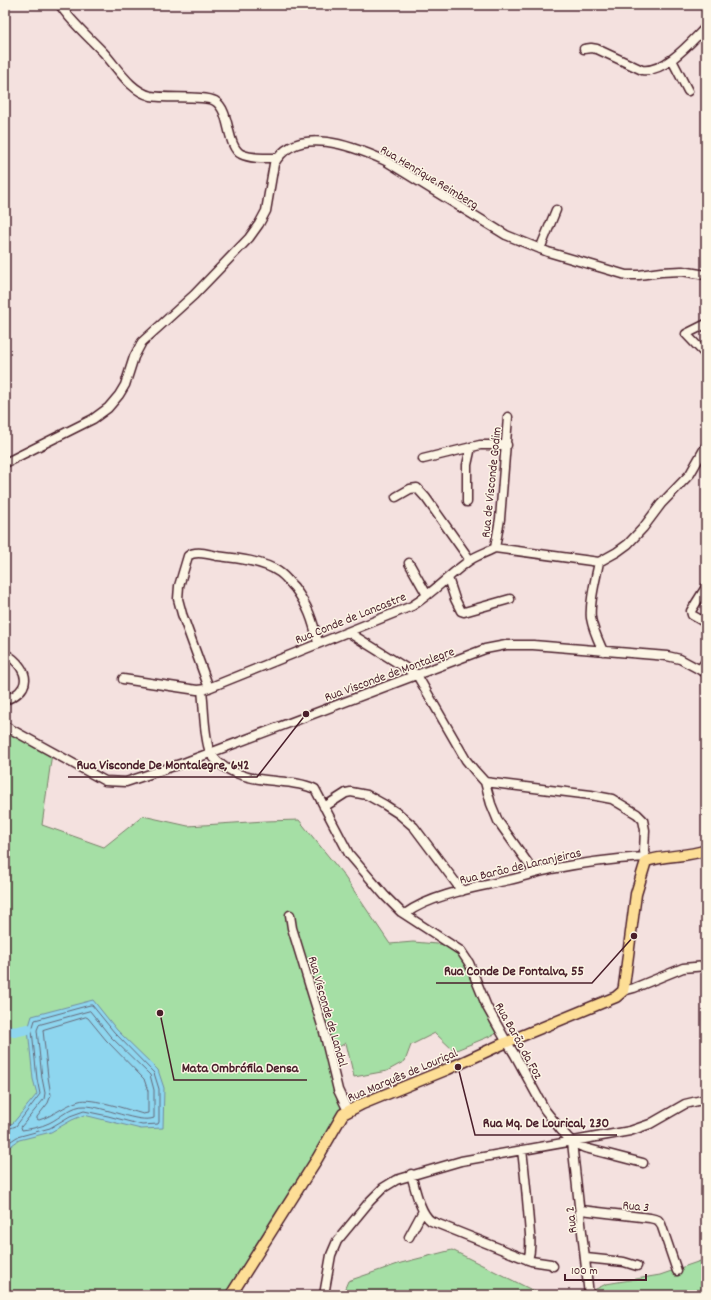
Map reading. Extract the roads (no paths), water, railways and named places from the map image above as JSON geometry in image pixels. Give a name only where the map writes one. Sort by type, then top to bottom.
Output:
[{"type":"main road","name":"Rua Barão de Laranjeiras","points":[[646,859],[703,853]]},
{"type":"main road","points":[[623,992],[629,957],[636,894],[646,859]]},
{"type":"main road","name":"Rua Marquês de Louriçal","points":[[231,1295],[317,1159],[343,1114],[385,1094],[448,1069],[507,1042],[611,1000],[623,992]]},
{"type":"street","points":[[5,463],[101,414],[114,402],[125,385],[134,357],[142,342],[194,295],[249,238],[259,224],[266,211],[270,179],[277,158],[247,156],[237,151],[224,113],[220,105],[214,100],[206,98],[150,96],[140,92],[131,85],[103,52],[76,26],[60,5]]},
{"type":"street","points":[[584,49],[597,49],[645,71],[661,66],[672,60],[706,27]]},
{"type":"street","points":[[672,60],[688,91]]},
{"type":"street","name":"Rua Henrique Reimberg","points":[[277,158],[285,151],[298,144],[315,141],[336,142],[386,161],[506,235],[540,249],[626,275],[682,271],[706,275]]},
{"type":"street","points":[[540,249],[556,210]]},
{"type":"street","points":[[706,324],[686,334],[706,355]]},
{"type":"street","name":"Rua de Visconde Godim","points":[[495,548],[500,519],[508,417]]},
{"type":"street","points":[[423,459],[471,447],[493,444],[507,445]]},
{"type":"street","points":[[495,548],[599,562],[628,544],[643,528],[661,504],[690,474],[706,446]]},
{"type":"street","points":[[466,502],[467,465],[471,447]]},
{"type":"street","points":[[396,497],[410,489],[417,488],[426,498],[470,560]]},
{"type":"street","name":"Rua Conde de Lancastre","points":[[205,689],[406,609],[428,595],[470,560],[495,548]]},
{"type":"street","name":"Rua Barão da Foz","points":[[318,643],[312,618],[307,607],[289,582],[279,572],[267,566],[244,560],[208,554],[190,554],[188,556],[181,576],[178,600],[205,689],[207,741],[215,758],[222,765],[240,775],[305,786],[314,789],[349,854],[385,896],[405,914],[464,954],[487,1008],[545,1110],[571,1142],[594,1151],[643,1163]]},
{"type":"street","points":[[599,562],[591,616],[594,631],[603,651]]},
{"type":"street","points":[[410,563],[428,595]]},
{"type":"street","points":[[448,578],[461,611],[464,612],[510,599]]},
{"type":"street","points":[[706,587],[691,611],[692,615],[706,623]]},
{"type":"street","points":[[348,632],[417,675],[466,760],[485,782],[491,804],[498,821],[535,873]]},
{"type":"street","name":"Rua Visconde de Montalegre","points":[[5,726],[97,777],[111,782],[126,782],[211,752],[485,649],[497,646],[533,645],[675,658],[703,671]]},
{"type":"street","points":[[5,654],[18,663],[22,669],[25,680],[23,688],[20,692],[5,700]]},
{"type":"street","points":[[703,671],[706,661]]},
{"type":"street","points":[[123,679],[205,689]]},
{"type":"street","points":[[485,782],[612,799],[637,814],[643,820],[645,830],[644,841],[646,859]]},
{"type":"street","points":[[324,807],[348,792],[357,792],[385,805],[406,820],[428,844],[462,891]]},
{"type":"street","name":"Rua Barão de Laranjeiras","points":[[405,914],[420,905],[462,891],[535,873],[611,859],[646,859]]},
{"type":"street","name":"Rua Visconde de Landal","points":[[290,915],[292,928],[324,1032],[338,1090],[348,1111]]},
{"type":"street","points":[[623,992],[684,968],[706,966]]},
{"type":"street","points":[[324,1295],[332,1255],[337,1241],[370,1201],[383,1188],[396,1180],[411,1174],[461,1160],[602,1137],[634,1129],[650,1124],[685,1104],[706,1099]]},
{"type":"street","points":[[559,1143],[561,1130]]},
{"type":"street","name":"Rua 2","points":[[571,1142],[581,1210],[589,1295]]},
{"type":"street","points":[[522,1150],[527,1191],[530,1237],[530,1251],[528,1260]]},
{"type":"street","points":[[411,1174],[423,1211],[431,1221],[528,1260],[537,1263],[551,1264],[553,1266]]},
{"type":"street","name":"Rua 3","points":[[581,1210],[658,1220],[661,1224],[677,1271]]},
{"type":"street","points":[[409,1237],[423,1211]]},
{"type":"street","points":[[586,1258],[624,1262],[637,1266]]},
{"type":"water","points":[[93,1000],[117,1030],[158,1070],[164,1088],[163,1128],[141,1129],[84,1115],[51,1132],[19,1140],[5,1150],[5,1126],[13,1123],[37,1094],[33,1079],[28,1029],[32,1016]]},
{"type":"waterway","points":[[5,1029],[14,1032],[28,1029]]},
{"type":"place","name":"Rua Visconde De Montalegre, 642","points":[[306,714]]},
{"type":"place","name":"Rua Conde De Fontalva, 55","points":[[634,936]]},
{"type":"place","name":"Mata Ombrófila Densa","points":[[160,1013]]},
{"type":"place","name":"Rua Mq. De Lourical, 230","points":[[458,1067]]}]
